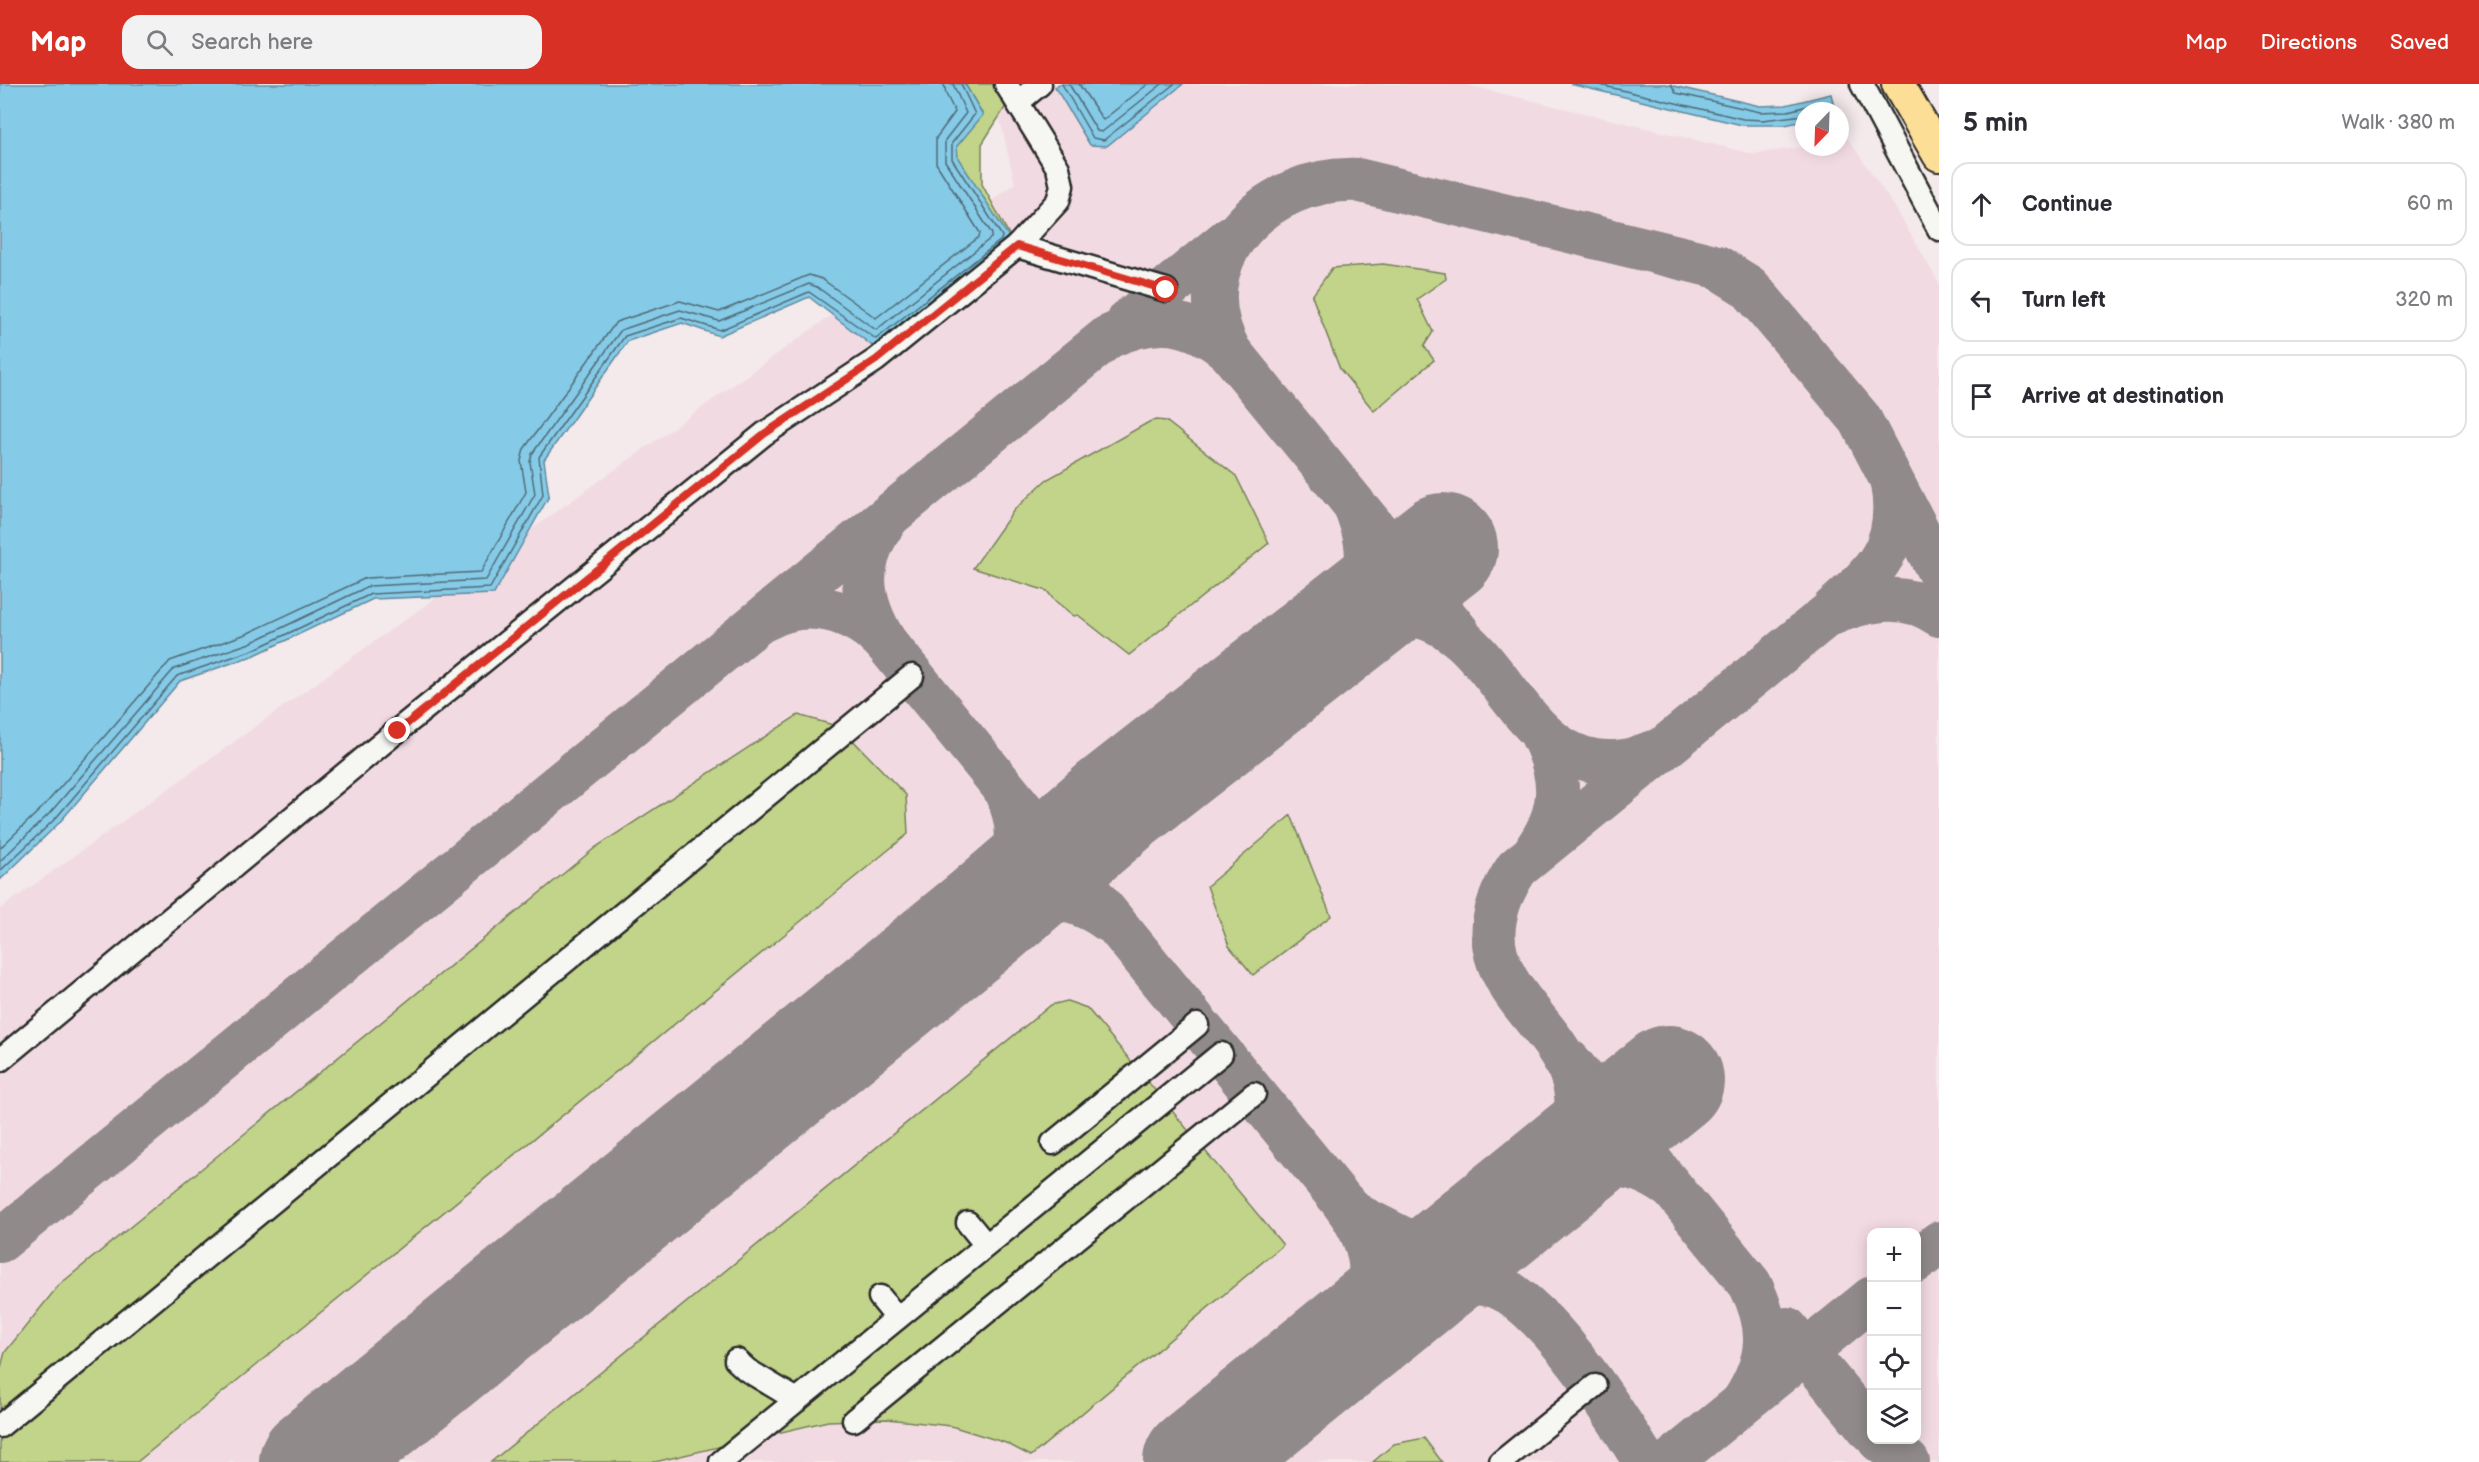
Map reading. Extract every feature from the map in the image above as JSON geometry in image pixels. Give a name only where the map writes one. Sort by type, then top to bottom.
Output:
[{"type":"highway","points":[[1898,84],[1939,155]]},
{"type":"highway","points":[[1905,84],[1920,119]]},
{"type":"street","points":[[0,1060],[407,723],[764,434],[876,360],[1017,246],[1058,201],[1062,186],[1058,168],[1012,93],[1040,84]]},
{"type":"street","points":[[1862,84],[1939,229]]},
{"type":"street","points":[[1017,246],[1166,290]]},
{"type":"street","points":[[0,1426],[912,676]]},
{"type":"street","points":[[1053,1143],[1197,1025]]},
{"type":"street","points":[[721,1462],[1221,1054]]},
{"type":"street","points":[[854,1420],[1254,1094]]},
{"type":"street","points":[[968,1223],[986,1245]]},
{"type":"street","points":[[880,1297],[897,1318]]},
{"type":"street","points":[[736,1360],[747,1370],[796,1400]]},
{"type":"street","points":[[1501,1462],[1595,1386]]},
{"type":"shaded area","points":[[992,84],[1463,84],[1753,154],[1795,148],[1795,156],[1849,156],[1849,140],[1896,209],[1939,283],[1939,1462],[0,1462],[0,909],[1015,184]]},
{"type":"green space","points":[[965,84],[995,84],[1008,103],[982,144],[982,184],[1012,240],[954,185],[954,130],[979,108]]},
{"type":"green space","points":[[1383,264],[1445,273],[1446,279],[1417,299],[1433,332],[1424,346],[1434,360],[1374,411],[1340,369],[1312,296],[1332,268]]},
{"type":"green space","points":[[1166,421],[1236,476],[1269,543],[1129,655],[1078,615],[1074,616],[1054,600],[1047,591],[973,568],[1014,510],[1046,480],[1149,422]]},
{"type":"green space","points":[[798,715],[840,727],[906,795],[908,834],[137,1462],[0,1462],[0,1371],[5,1352],[59,1285],[596,847]]},
{"type":"green space","points":[[1291,815],[1331,916],[1253,975],[1229,946],[1207,886]]},
{"type":"green space","points":[[1067,1001],[1087,1008],[1283,1245],[1031,1456],[1006,1443],[951,1426],[887,1419],[828,1421],[655,1462],[491,1462],[1051,1005]]},
{"type":"green space","points":[[1424,1438],[1442,1462],[1373,1462],[1394,1444]]},
{"type":"water","points":[[0,84],[965,84],[983,115],[957,146],[958,158],[1011,240],[875,348],[809,297],[719,336],[682,323],[628,341],[544,460],[549,496],[494,594],[373,599],[255,655],[180,681],[59,823],[0,880]]},
{"type":"water","points":[[1059,84],[1183,84],[1107,146],[1090,145],[1055,87]]},
{"type":"water","points":[[1570,84],[1665,84],[1760,106],[1795,103],[1795,123],[1742,125]]},
{"type":"water","points":[[1831,94],[1833,102],[1798,102]]},
{"type":"taxiway","points":[[1340,628],[1357,595],[1366,568],[1365,540],[1354,504],[1230,352],[1217,318],[1216,286],[1224,257],[1240,230],[1263,209],[1292,192],[1323,183],[1357,180],[1698,262],[1717,267],[1749,287],[1860,419],[1939,572]]},
{"type":"taxiway","points":[[1129,320],[1231,237]]},
{"type":"taxiway","points":[[0,1241],[1108,337],[1142,325],[1172,324],[1201,332],[1230,352]]},
{"type":"taxiway","points":[[1833,609],[1862,583],[1883,556],[1890,540],[1893,524],[1892,484]]},
{"type":"taxiway","points":[[1361,512],[1458,632]]},
{"type":"taxiway","points":[[886,520],[869,551],[864,581],[870,611],[885,642],[1342,1201],[1358,1216],[1510,1293],[1529,1308],[1548,1327],[1584,1371],[1645,1462]]},
{"type":"taxiway","points":[[1539,1184],[1553,1167],[1571,1135],[1576,1097],[1567,1064],[1507,979],[1495,948],[1496,912],[1517,868],[1826,616],[1854,606],[1883,600],[1911,602],[1939,615]]},
{"type":"taxiway","points":[[765,619],[797,608],[829,610],[859,622],[885,642]]},
{"type":"taxiway","points":[[1340,628],[1390,614],[1407,614],[1439,624],[1466,643],[1534,724],[1558,746],[1588,760],[1624,761],[1654,752]]},
{"type":"taxiway","points":[[1537,848],[1552,820],[1557,792],[1553,764],[1542,735]]},
{"type":"taxiway","points":[[986,916],[1010,872],[1017,841],[1013,810],[1006,793]]},
{"type":"taxiway","points":[[986,916],[1034,901],[1062,900],[1077,903],[1108,920]]},
{"type":"taxiway","points":[[1569,1061],[1750,1284],[1762,1315],[1765,1344],[1759,1372],[1743,1402]]},
{"type":"taxiway","points":[[1539,1184],[1589,1167],[1620,1165],[1636,1169],[1669,1186]]},
{"type":"taxiway","points":[[1342,1341],[1363,1306],[1370,1273],[1369,1256],[1364,1239],[1344,1204]]},
{"type":"taxiway","points":[[1921,1257],[1939,1243]]},
{"type":"taxiway","points":[[1335,1350],[1389,1311],[1425,1289],[1444,1283],[1466,1281],[1489,1285]]},
{"type":"taxiway","points":[[1670,1462],[1867,1302]]},
{"type":"taxiway","points":[[1787,1329],[1867,1426]]},
{"type":"taxiway","points":[[1884,1444],[1908,1462]]},
{"type":"runway","points":[[314,1462],[986,916],[1114,806],[1443,548]]},
{"type":"runway","points":[[1198,1462],[1669,1080]]},
{"type":"route","points":[[398,731],[764,434],[876,360],[1017,246],[1166,290]]}]
